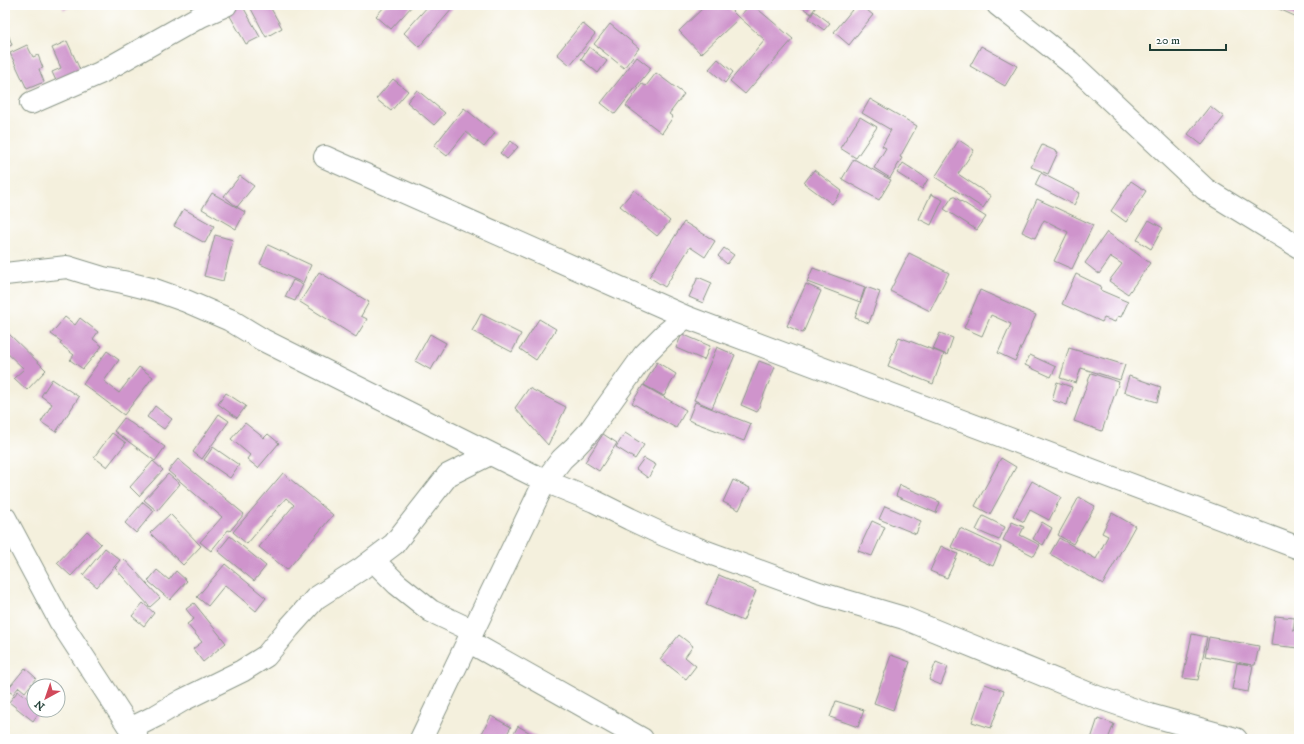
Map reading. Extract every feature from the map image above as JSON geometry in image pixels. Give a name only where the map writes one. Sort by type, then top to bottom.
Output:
[{"type":"street","points":[[31,103],[100,73],[201,16],[226,5]]},
{"type":"street","points":[[998,5],[1070,62],[1205,189],[1299,247]]},
{"type":"street","points":[[325,157],[686,317],[1299,548]]},
{"type":"street","points":[[5,274],[67,267],[103,278],[155,290],[186,301],[230,320],[263,340],[545,481],[588,498],[657,532],[819,593],[904,618],[1097,697],[1150,715],[1236,739]]},
{"type":"street","points":[[421,739],[545,481],[562,459],[589,432],[644,355],[665,334],[686,317]]},
{"type":"street","points":[[5,518],[60,621],[133,734],[156,716],[183,700],[242,671],[266,656],[316,598],[361,569],[394,544],[448,475],[490,454]]},
{"type":"street","points":[[373,560],[397,584],[431,611],[642,739]]},
{"type":"building","points":[[62,5],[74,5],[64,10]]},
{"type":"building","points":[[234,5],[242,5],[260,37],[246,44],[226,9]]},
{"type":"building","points":[[249,5],[269,5],[282,28],[266,37]]},
{"type":"building","points":[[386,5],[413,5],[391,29],[376,16]]},
{"type":"building","points":[[429,5],[450,5],[453,8],[419,47],[404,33]]},
{"type":"building","points":[[706,5],[726,5],[739,18],[701,54],[679,31]]},
{"type":"building","points":[[750,5],[753,5],[793,39],[745,94],[730,81],[765,40],[739,17]]},
{"type":"building","points":[[799,5],[817,5],[811,14]]},
{"type":"building","points":[[856,5],[861,5],[873,15],[849,45],[834,32]]},
{"type":"building","points":[[1278,5],[1299,5],[1299,18],[1277,8]]},
{"type":"building","points":[[814,11],[830,23],[824,30],[809,19]]},
{"type":"building","points":[[582,23],[595,34],[570,65],[557,54]]},
{"type":"building","points":[[610,24],[639,48],[624,68],[594,44]]},
{"type":"building","points":[[8,34],[12,45],[5,48],[5,35]]},
{"type":"building","points":[[67,41],[82,74],[58,85],[52,72],[61,68],[52,48]]},
{"type":"building","points":[[27,45],[33,57],[38,55],[43,68],[39,69],[44,82],[27,89],[10,53]]},
{"type":"building","points":[[981,46],[1017,66],[1005,86],[970,66]]},
{"type":"building","points":[[589,47],[607,61],[598,73],[581,59]]},
{"type":"building","points":[[637,57],[651,68],[615,114],[601,103]]},
{"type":"building","points":[[718,59],[733,72],[725,83],[709,69]]},
{"type":"building","points":[[656,73],[684,94],[669,114],[673,117],[662,133],[626,106],[642,84],[646,86]]},
{"type":"building","points":[[393,79],[408,91],[391,111],[376,99]]},
{"type":"building","points":[[417,90],[445,113],[434,125],[407,102]]},
{"type":"building","points":[[870,99],[917,126],[900,157],[902,158],[890,178],[874,168],[886,148],[882,146],[891,130],[862,113]]},
{"type":"building","points":[[1210,106],[1224,117],[1202,145],[1188,134]]},
{"type":"building","points":[[464,108],[495,133],[484,147],[466,132],[447,156],[434,146]]},
{"type":"building","points":[[860,117],[877,127],[856,158],[840,148]]},
{"type":"building","points":[[959,140],[974,150],[958,174],[991,196],[983,208],[935,177]]},
{"type":"building","points":[[511,141],[518,147],[507,159],[500,153]]},
{"type":"building","points":[[1042,145],[1058,152],[1048,174],[1031,167]]},
{"type":"building","points":[[854,159],[891,180],[879,200],[842,179]]},
{"type":"building","points":[[903,163],[928,179],[922,189],[897,173]]},
{"type":"building","points":[[814,170],[842,191],[832,204],[804,183]]},
{"type":"building","points":[[1041,173],[1080,193],[1074,205],[1035,185]]},
{"type":"building","points":[[240,176],[254,186],[237,207],[224,196]]},
{"type":"building","points":[[1131,181],[1146,191],[1126,222],[1111,211]]},
{"type":"building","points":[[634,190],[670,221],[657,236],[620,206]]},
{"type":"building","points":[[212,193],[245,212],[236,229],[202,209]]},
{"type":"building","points":[[931,194],[943,200],[931,225],[919,219]]},
{"type":"building","points":[[953,196],[986,217],[977,230],[944,209]]},
{"type":"building","points":[[1037,199],[1093,225],[1072,269],[1054,261],[1068,232],[1044,220],[1035,238],[1022,232]]},
{"type":"building","points":[[184,209],[214,226],[205,243],[174,226]]},
{"type":"building","points":[[1149,220],[1163,228],[1151,249],[1137,240]]},
{"type":"building","points":[[684,222],[715,241],[705,257],[690,247],[665,287],[649,277]]},
{"type":"building","points":[[1107,232],[1150,263],[1128,294],[1109,281],[1122,264],[1111,257],[1099,274],[1085,263]]},
{"type":"building","points":[[215,235],[233,240],[223,281],[204,276]]},
{"type":"building","points":[[268,245],[311,265],[303,283],[260,264]]},
{"type":"building","points":[[724,248],[734,255],[727,264],[718,256]]},
{"type":"building","points":[[909,253],[949,273],[930,311],[890,291]]},
{"type":"building","points":[[813,268],[865,287],[860,302],[807,282]]},
{"type":"building","points":[[319,272],[369,302],[361,316],[367,319],[356,337],[300,302]]},
{"type":"building","points":[[1076,274],[1101,286],[1100,290],[1128,302],[1121,317],[1118,316],[1115,322],[1104,318],[1102,322],[1062,304]]},
{"type":"building","points":[[698,277],[712,283],[703,303],[689,297]]},
{"type":"building","points":[[293,280],[303,285],[295,301],[285,297]]},
{"type":"building","points":[[806,284],[821,291],[803,333],[787,326]]},
{"type":"building","points":[[866,287],[880,292],[869,323],[855,318]]},
{"type":"building","points":[[980,290],[1036,315],[1015,361],[998,353],[1011,324],[991,315],[982,336],[964,328]]},
{"type":"building","points":[[481,314],[521,334],[512,352],[472,331]]},
{"type":"building","points":[[65,317],[75,325],[80,318],[98,332],[93,339],[102,346],[83,369],[70,360],[74,355],[60,344],[62,342],[51,334]]},
{"type":"building","points":[[539,319],[556,329],[536,360],[520,349]]},
{"type":"building","points":[[8,333],[46,370],[27,390],[14,378],[24,369],[5,351],[5,336]]},
{"type":"building","points":[[940,333],[953,338],[947,355],[933,349]]},
{"type":"building","points":[[430,334],[446,343],[431,370],[415,361]]},
{"type":"building","points":[[682,334],[710,346],[704,360],[676,348]]},
{"type":"building","points":[[899,337],[944,354],[933,384],[888,366]]},
{"type":"building","points":[[717,347],[735,355],[712,408],[694,400]]},
{"type":"building","points":[[1069,348],[1125,365],[1120,380],[1081,368],[1076,383],[1060,378]]},
{"type":"building","points":[[107,351],[119,360],[104,381],[119,393],[139,367],[153,377],[124,415],[83,384]]},
{"type":"building","points":[[1030,355],[1056,367],[1051,377],[1025,365]]},
{"type":"building","points":[[759,361],[775,367],[757,412],[741,405]]},
{"type":"building","points":[[657,362],[676,374],[664,396],[644,385]]},
{"type":"building","points":[[1091,373],[1119,382],[1102,431],[1074,421]]},
{"type":"building","points":[[1129,376],[1161,387],[1157,402],[1124,392]]},
{"type":"building","points":[[52,379],[79,397],[56,432],[41,422],[52,404],[41,396]]},
{"type":"building","points":[[1057,382],[1072,387],[1067,405],[1052,400]]},
{"type":"building","points":[[643,385],[686,410],[676,428],[632,403]]},
{"type":"building","points":[[529,388],[566,407],[548,445],[515,408]]},
{"type":"building","points":[[226,393],[246,406],[237,418],[218,404]]},
{"type":"building","points":[[695,402],[751,424],[744,441],[688,420]]},
{"type":"building","points":[[155,406],[172,419],[164,429],[147,417]]},
{"type":"building","points":[[219,414],[229,421],[202,459],[193,452]]},
{"type":"building","points":[[124,418],[165,447],[155,461],[114,431]]},
{"type":"building","points":[[245,423],[264,438],[268,434],[279,443],[258,468],[247,459],[250,455],[231,439]]},
{"type":"building","points":[[112,433],[126,443],[107,467],[94,457]]},
{"type":"building","points":[[625,433],[644,445],[635,459],[616,447]]},
{"type":"building","points":[[603,434],[617,443],[599,471],[585,462]]},
{"type":"building","points":[[213,447],[239,465],[230,478],[204,460]]},
{"type":"building","points":[[644,458],[656,465],[648,478],[636,469]]},
{"type":"building","points":[[1001,458],[1016,467],[990,514],[975,506]]},
{"type":"building","points":[[178,459],[244,514],[230,531],[228,530],[211,551],[200,542],[222,517],[168,471]]},
{"type":"building","points":[[153,461],[163,470],[139,496],[130,487]]},
{"type":"building","points":[[283,473],[333,515],[287,570],[259,547],[294,505],[286,498],[247,544],[233,532]]},
{"type":"building","points":[[168,474],[180,484],[157,511],[144,500]]},
{"type":"building","points":[[733,480],[750,488],[739,510],[723,502]]},
{"type":"building","points":[[1032,481],[1061,497],[1049,520],[1030,510],[1024,522],[1013,516]]},
{"type":"building","points":[[900,485],[940,502],[936,513],[896,496]]},
{"type":"building","points":[[1079,497],[1095,506],[1073,544],[1058,535]]},
{"type":"building","points":[[143,502],[154,511],[136,533],[125,523]]},
{"type":"building","points":[[885,506],[921,521],[916,534],[879,519]]},
{"type":"building","points":[[1112,513],[1135,526],[1103,584],[1050,554],[1059,538],[1096,559],[1108,536],[1102,533]]},
{"type":"building","points":[[170,514],[201,546],[183,565],[150,533]]},
{"type":"building","points":[[983,516],[1005,527],[999,540],[976,530]]},
{"type":"building","points":[[872,521],[885,527],[872,556],[858,551]]},
{"type":"building","points":[[1012,522],[1024,527],[1020,535],[1040,545],[1034,556],[1003,540]]},
{"type":"building","points":[[1042,522],[1052,528],[1043,545],[1033,539]]},
{"type":"building","points":[[960,528],[1001,547],[993,566],[951,547]]},
{"type":"building","points":[[87,531],[101,544],[71,576],[57,563]]},
{"type":"building","points":[[230,536],[266,566],[254,581],[218,551]]},
{"type":"building","points":[[941,546],[958,554],[947,578],[930,571]]},
{"type":"building","points":[[105,548],[120,560],[97,587],[83,575]]},
{"type":"building","points":[[124,559],[160,598],[150,607],[115,568]]},
{"type":"building","points":[[225,564],[266,598],[256,611],[225,585],[208,606],[197,597]]},
{"type":"building","points":[[157,570],[169,580],[176,571],[187,581],[170,600],[148,581]]},
{"type":"building","points":[[719,575],[756,591],[743,621],[706,605]]},
{"type":"building","points":[[143,603],[154,613],[144,626],[132,616]]},
{"type":"building","points":[[194,603],[226,643],[203,662],[193,649],[202,642],[187,624],[194,619],[186,609]]},
{"type":"building","points":[[1275,616],[1295,618],[1293,630],[1299,631],[1299,648],[1271,645]]},
{"type":"building","points":[[1192,634],[1207,637],[1198,680],[1183,678]]},
{"type":"building","points":[[679,635],[693,646],[685,657],[696,666],[686,679],[660,659]]},
{"type":"building","points":[[1209,637],[1259,646],[1255,665],[1253,665],[1248,692],[1232,689],[1237,663],[1252,665],[1205,656]]},
{"type":"building","points":[[891,655],[910,662],[893,710],[874,703]]},
{"type":"building","points":[[936,662],[948,667],[941,685],[929,680]]},
{"type":"building","points":[[25,668],[36,678],[26,678],[25,692],[19,687],[13,694],[7,690]]},
{"type":"building","points":[[985,684],[1004,691],[991,728],[972,722]]},
{"type":"building","points":[[18,691],[26,697],[26,715],[9,702]]},
{"type":"building","points":[[836,701],[864,710],[858,727],[830,717]]},
{"type":"building","points":[[491,716],[511,727],[504,739],[479,739]]},
{"type":"building","points":[[1098,718],[1114,724],[1108,739],[1091,739]]},
{"type":"building","points":[[518,726],[541,739],[511,739]]}]
